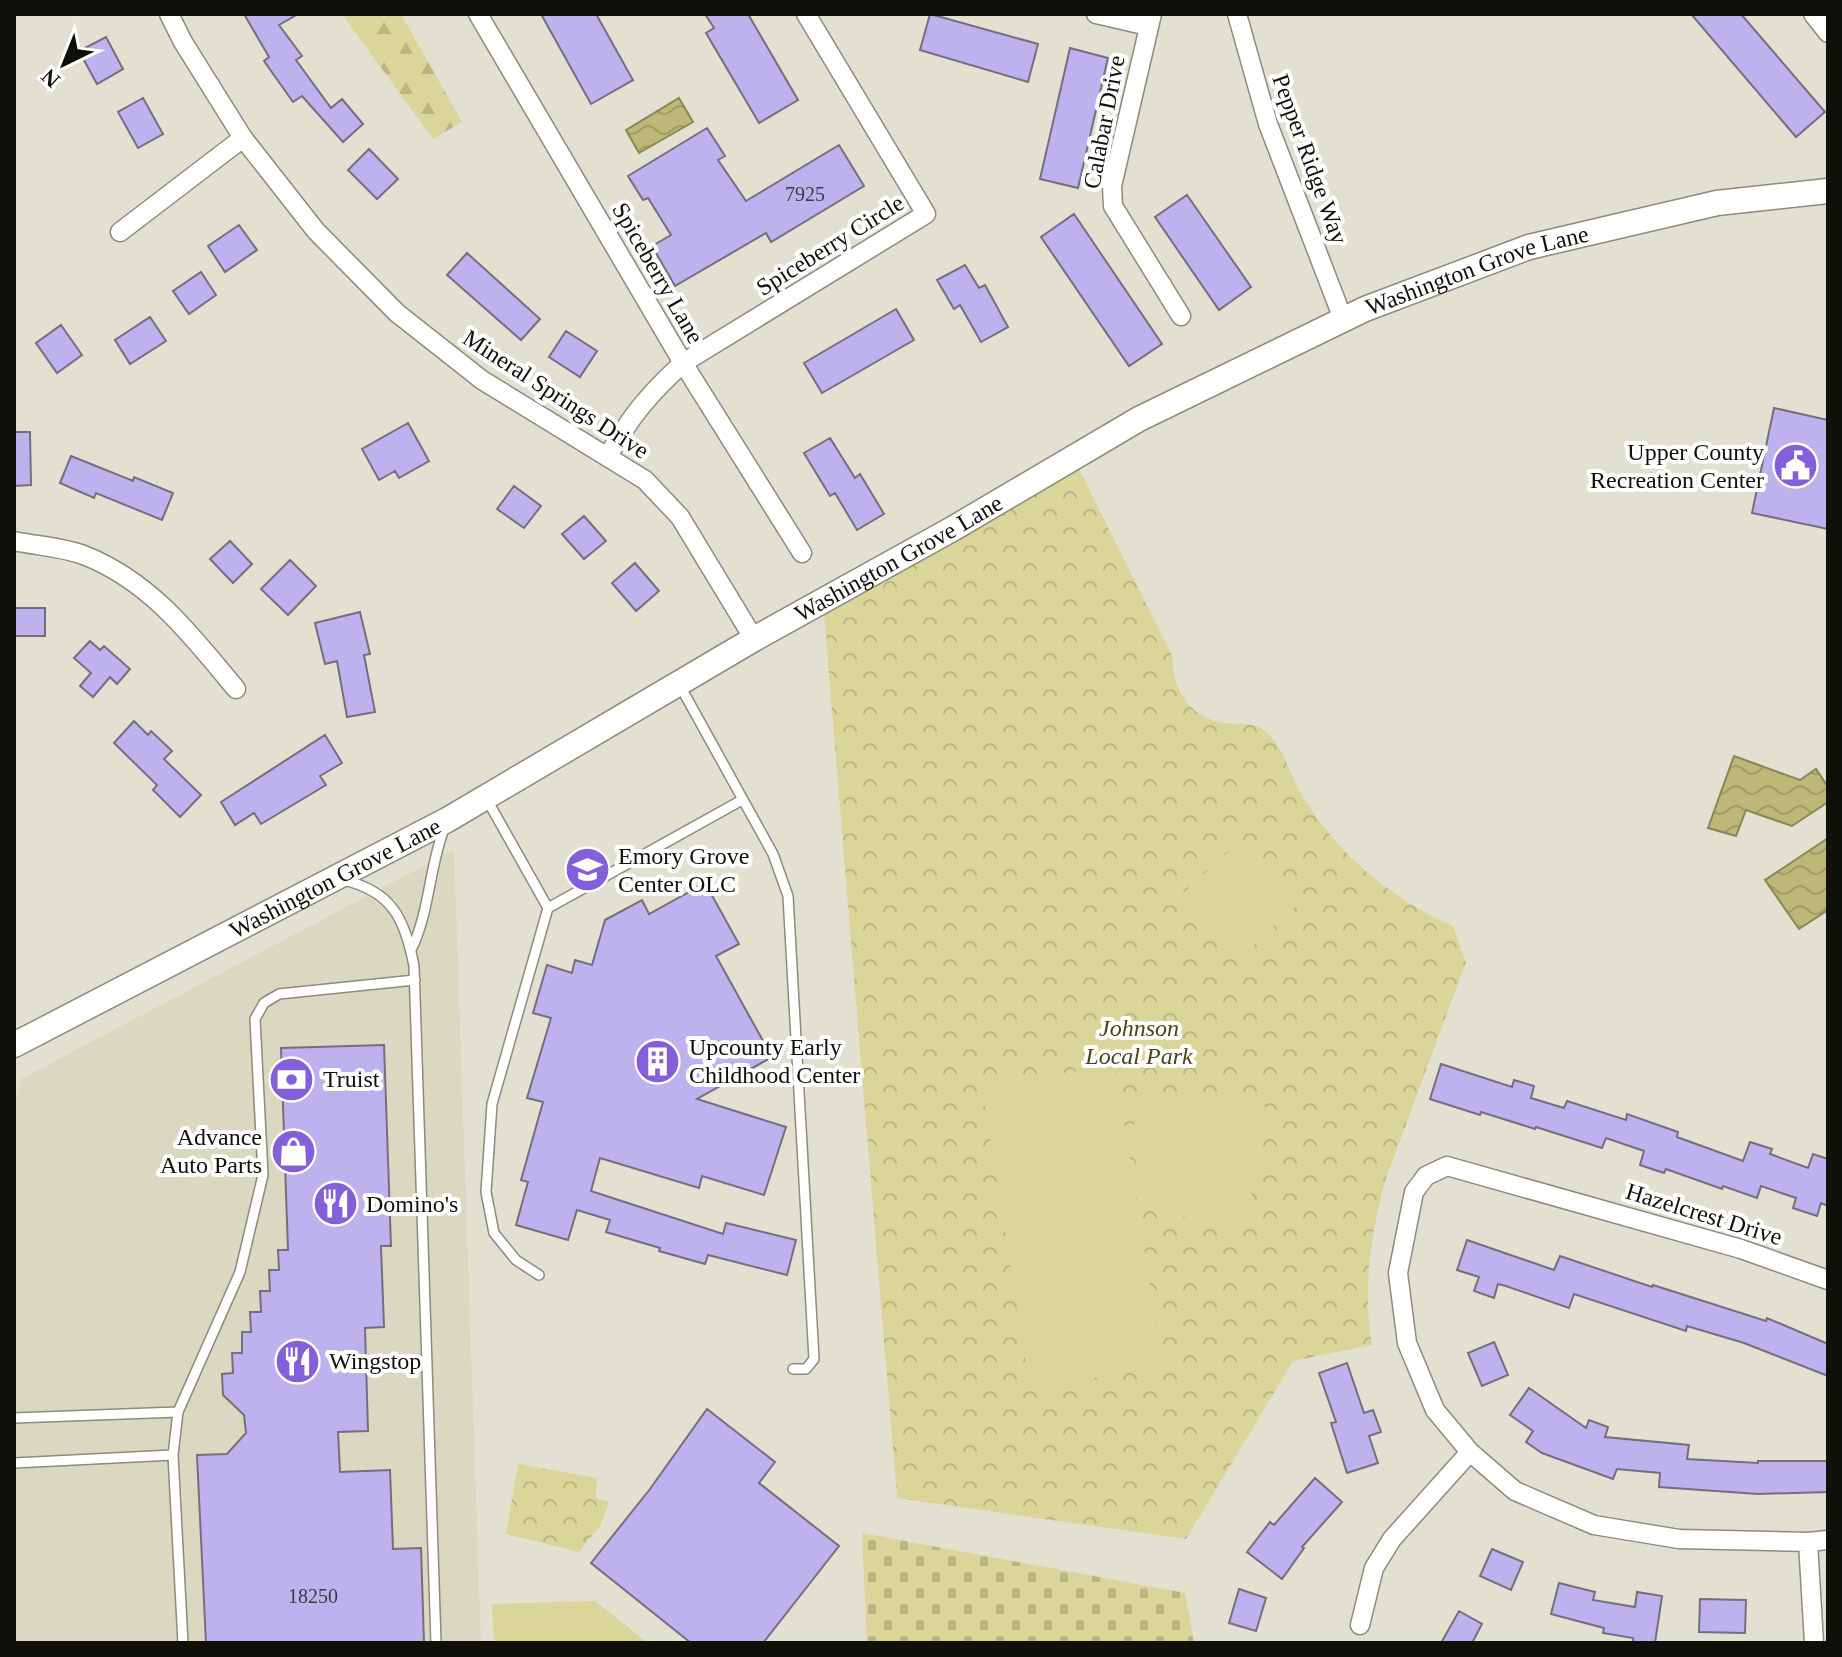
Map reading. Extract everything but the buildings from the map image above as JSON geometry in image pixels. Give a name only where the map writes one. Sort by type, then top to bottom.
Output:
[{"type":"street","name":"Mineral Springs Drive","points":[[169,14],[243,138],[316,231],[397,313],[482,380],[645,480],[680,517],[754,639]]},
{"type":"street","name":"Spiceberry Lane","points":[[478,14],[683,363],[802,553]]},
{"type":"street","name":"Spiceberry Circle","points":[[683,363],[926,214],[806,14]]},
{"type":"street","points":[[1096,14],[1150,20]]},
{"type":"street","name":"Pepper Ridge Way","points":[[1237,14],[1268,124],[1343,319]]},
{"type":"street","points":[[1813,14],[1828,33]]},
{"type":"street","name":"Calabar Drive","points":[[1150,20],[1112,186],[1113,206],[1181,316]]},
{"type":"street","points":[[120,232],[243,138]]},
{"type":"street","name":"Washington Grove Lane","points":[[14,1045],[447,820],[754,639],[954,528],[1139,419],[1343,319],[1529,247],[1717,203],[1828,191]]},
{"type":"street","points":[[608,456],[649,394],[683,363]]},
{"type":"street","points":[[14,541],[85,555],[137,583],[176,617],[236,689]]},
{"type":"street","name":"Hazelcrest Drive","points":[[1470,1452],[1435,1410],[1407,1343],[1398,1273],[1414,1192],[1426,1176],[1447,1166],[1741,1249],[1828,1280]]},
{"type":"street","points":[[1360,1625],[1374,1568],[1392,1539],[1470,1452],[1515,1491],[1594,1525],[1679,1539],[1828,1540]]},
{"type":"street","points":[[1808,1542],[1814,1643]]},
{"type":"lane","points":[[679,684],[773,854],[788,896],[814,1359],[806,1369],[793,1369]]},
{"type":"lane","points":[[486,798],[548,908]]},
{"type":"lane","points":[[539,1275],[516,1260],[494,1233],[486,1192],[492,1104],[548,908],[742,800]]},
{"type":"lane","points":[[411,950],[418,936],[437,845],[447,820]]},
{"type":"lane","points":[[336,879],[365,885],[384,898],[398,914],[411,950],[415,980],[436,1643]]},
{"type":"lane","points":[[183,1643],[173,1455],[178,1412],[240,1272],[263,1175],[255,1019],[264,1003],[279,994],[415,980]]},
{"type":"lane","points":[[14,1418],[178,1412]]},
{"type":"lane","points":[[14,1463],[173,1455]]},
{"type":"shaded area","points":[[454,850],[481,1643],[14,1643],[14,1106],[21,1079]]},
{"type":"green space","points":[[342,14],[401,14],[462,122],[433,139]]},
{"type":"green space","name":"Johnson Local Park","points":[[1077,465],[1173,658],[1176,682],[1186,701],[1203,716],[1213,720],[1252,725],[1266,732],[1277,744],[1299,790],[1329,833],[1386,887],[1429,915],[1453,926],[1466,962],[1380,1201],[1368,1283],[1372,1345],[1293,1361],[1186,1539],[897,1498],[824,614]]},
{"type":"green space","points":[[1241,840],[1266,866],[1209,920],[1183,893]]},
{"type":"green space","points":[[1275,875],[1300,902],[1242,956],[1217,929]]},
{"type":"green space","points":[[1115,1065],[1163,1367],[1030,1388],[982,1086]]},
{"type":"green space","points":[[1139,1095],[1265,1106],[1264,1132],[1245,1229],[1188,1218],[1167,1208],[1151,1194],[1140,1176],[1134,1153]]},
{"type":"green space","points":[[518,1464],[597,1478],[596,1498],[609,1502],[600,1526],[579,1552],[506,1534]]},
{"type":"green space","points":[[862,1533],[1185,1593],[1194,1643],[867,1643]]},
{"type":"green space","points":[[595,1601],[648,1643],[494,1643],[492,1604]]},
{"type":"water","points":[[679,98],[693,122],[639,153],[626,130]]},
{"type":"water","points":[[1734,756],[1800,780],[1816,769],[1828,787],[1828,802],[1792,826],[1746,810],[1736,836],[1708,828]]},
{"type":"water","points":[[1828,838],[1828,910],[1799,929],[1765,880]]},
{"type":"place","name":"Upper County Recreation Center","points":[[1795,466]]},
{"type":"place","name":"Emory Grove Center OLC","points":[[587,870]]},
{"type":"place","name":"Upcounty Early Childhood Center","points":[[658,1061]]},
{"type":"place","name":"Truist","points":[[292,1079]]},
{"type":"place","name":"Advance Auto Parts","points":[[293,1151]]},
{"type":"place","name":"Domino's","points":[[335,1204]]},
{"type":"place","name":"Wingstop","points":[[298,1361]]}]
